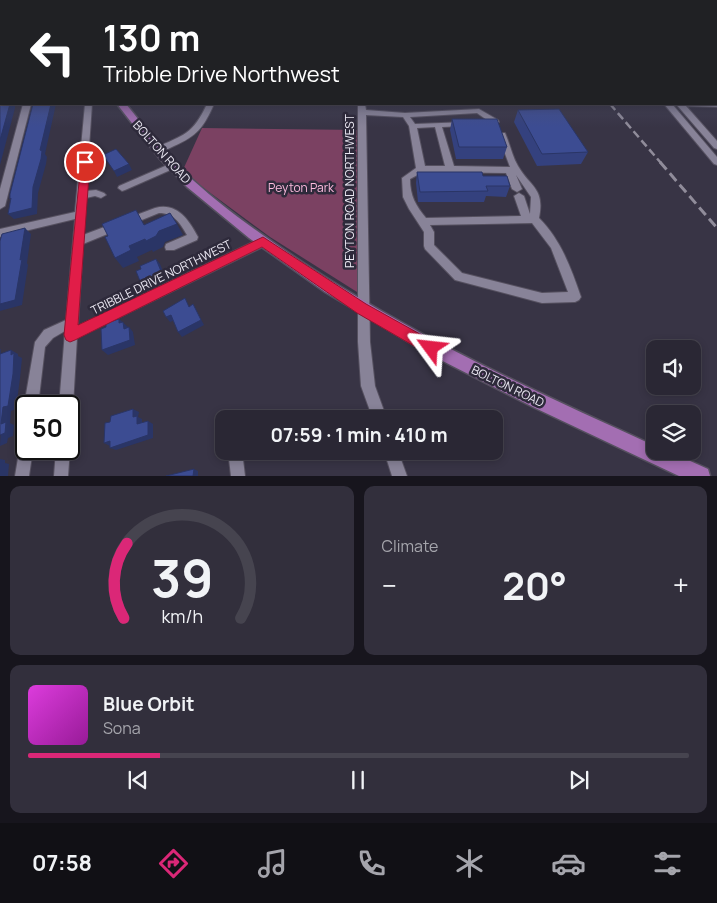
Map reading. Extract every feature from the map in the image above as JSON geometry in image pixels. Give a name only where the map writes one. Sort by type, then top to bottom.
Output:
[{"type":"main road","name":"BOLTON ROAD","points":[[122,105],[172,166],[202,194],[309,275],[431,348],[511,388],[701,476]]},
{"type":"street","points":[[0,206],[4,179],[27,105]]},
{"type":"street","points":[[67,395],[88,105]]},
{"type":"street","points":[[158,150],[198,130],[203,123],[210,105]]},
{"type":"street","points":[[669,105],[717,162]]},
{"type":"street","points":[[682,105],[717,146]]},
{"type":"street","points":[[362,108],[405,115],[479,111],[495,122],[413,126]]},
{"type":"street","name":"PEYTON ROAD NORTHWEST","points":[[362,108],[362,308],[368,386],[377,410]]},
{"type":"street","points":[[405,115],[413,126],[421,169]]},
{"type":"street","points":[[438,125],[450,169]]},
{"type":"street","points":[[502,135],[513,170],[518,192],[531,219],[548,232],[564,264],[575,297],[542,298],[459,277],[429,246],[429,232],[412,208],[404,191],[406,178],[421,169],[513,170],[530,185],[538,204],[531,219]]},
{"type":"street","points":[[141,186],[122,191],[172,166]]},
{"type":"street","points":[[82,194],[96,193],[101,195]]},
{"type":"street","points":[[79,241],[158,210],[170,210],[178,213],[193,237],[170,247]]},
{"type":"street","points":[[0,233],[81,214]]},
{"type":"street","points":[[423,222],[531,219]]},
{"type":"street","name":"TRIBBLE DRIVE NORTHWEST","points":[[32,395],[39,346],[42,340],[54,330],[71,330],[263,242]]},
{"type":"street","points":[[22,476],[24,460]]},
{"type":"street","points":[[61,476],[62,460]]},
{"type":"street","points":[[236,460],[238,476]]},
{"type":"street","points":[[394,460],[400,476]]},
{"type":"green space","name":"Peyton Park","points":[[202,128],[360,130],[357,292],[270,237],[182,172]]},
{"type":"building","points":[[0,105],[10,105],[0,140]]},
{"type":"building","points":[[33,105],[51,105],[40,150],[42,151],[41,159],[33,187],[32,208],[8,214],[10,194]]},
{"type":"building","points":[[559,109],[588,152],[542,154],[518,110]]},
{"type":"building","points":[[452,119],[497,119],[507,147],[459,147]]},
{"type":"building","points":[[116,149],[129,164],[114,171],[103,155]]},
{"type":"building","points":[[417,172],[482,172],[483,176],[507,176],[510,186],[486,186],[488,191],[420,192]]},
{"type":"building","points":[[136,210],[144,225],[170,213],[177,224],[159,231],[156,236],[146,241],[145,239],[129,246],[131,250],[115,258],[105,237],[108,236],[102,224]]},
{"type":"building","points":[[25,228],[15,300],[0,304],[0,241],[2,234]]},
{"type":"building","points":[[156,259],[163,276],[147,284],[145,279],[140,281],[136,271],[141,269],[140,266]]},
{"type":"building","points":[[185,298],[189,307],[193,304],[201,320],[178,332],[171,315],[166,317],[163,311]]},
{"type":"building","points":[[119,319],[119,323],[123,322],[124,329],[129,327],[130,340],[102,350],[101,329],[106,327],[106,323]]},
{"type":"building","points":[[11,350],[11,355],[14,353],[8,406],[3,407],[1,424],[6,422],[5,433],[0,435],[0,354]]},
{"type":"building","points":[[133,409],[133,417],[137,416],[137,424],[148,421],[148,435],[110,448],[110,441],[104,443],[105,423],[110,422],[111,416]]},
{"type":"building","points":[[194,469],[193,476],[166,476]]},
{"type":"railway","points":[[611,105],[661,163]]},
{"type":"railway","points":[[660,162],[717,228]]},
{"type":"route","points":[[85,162],[70,335],[263,242],[309,275],[431,348]]}]
